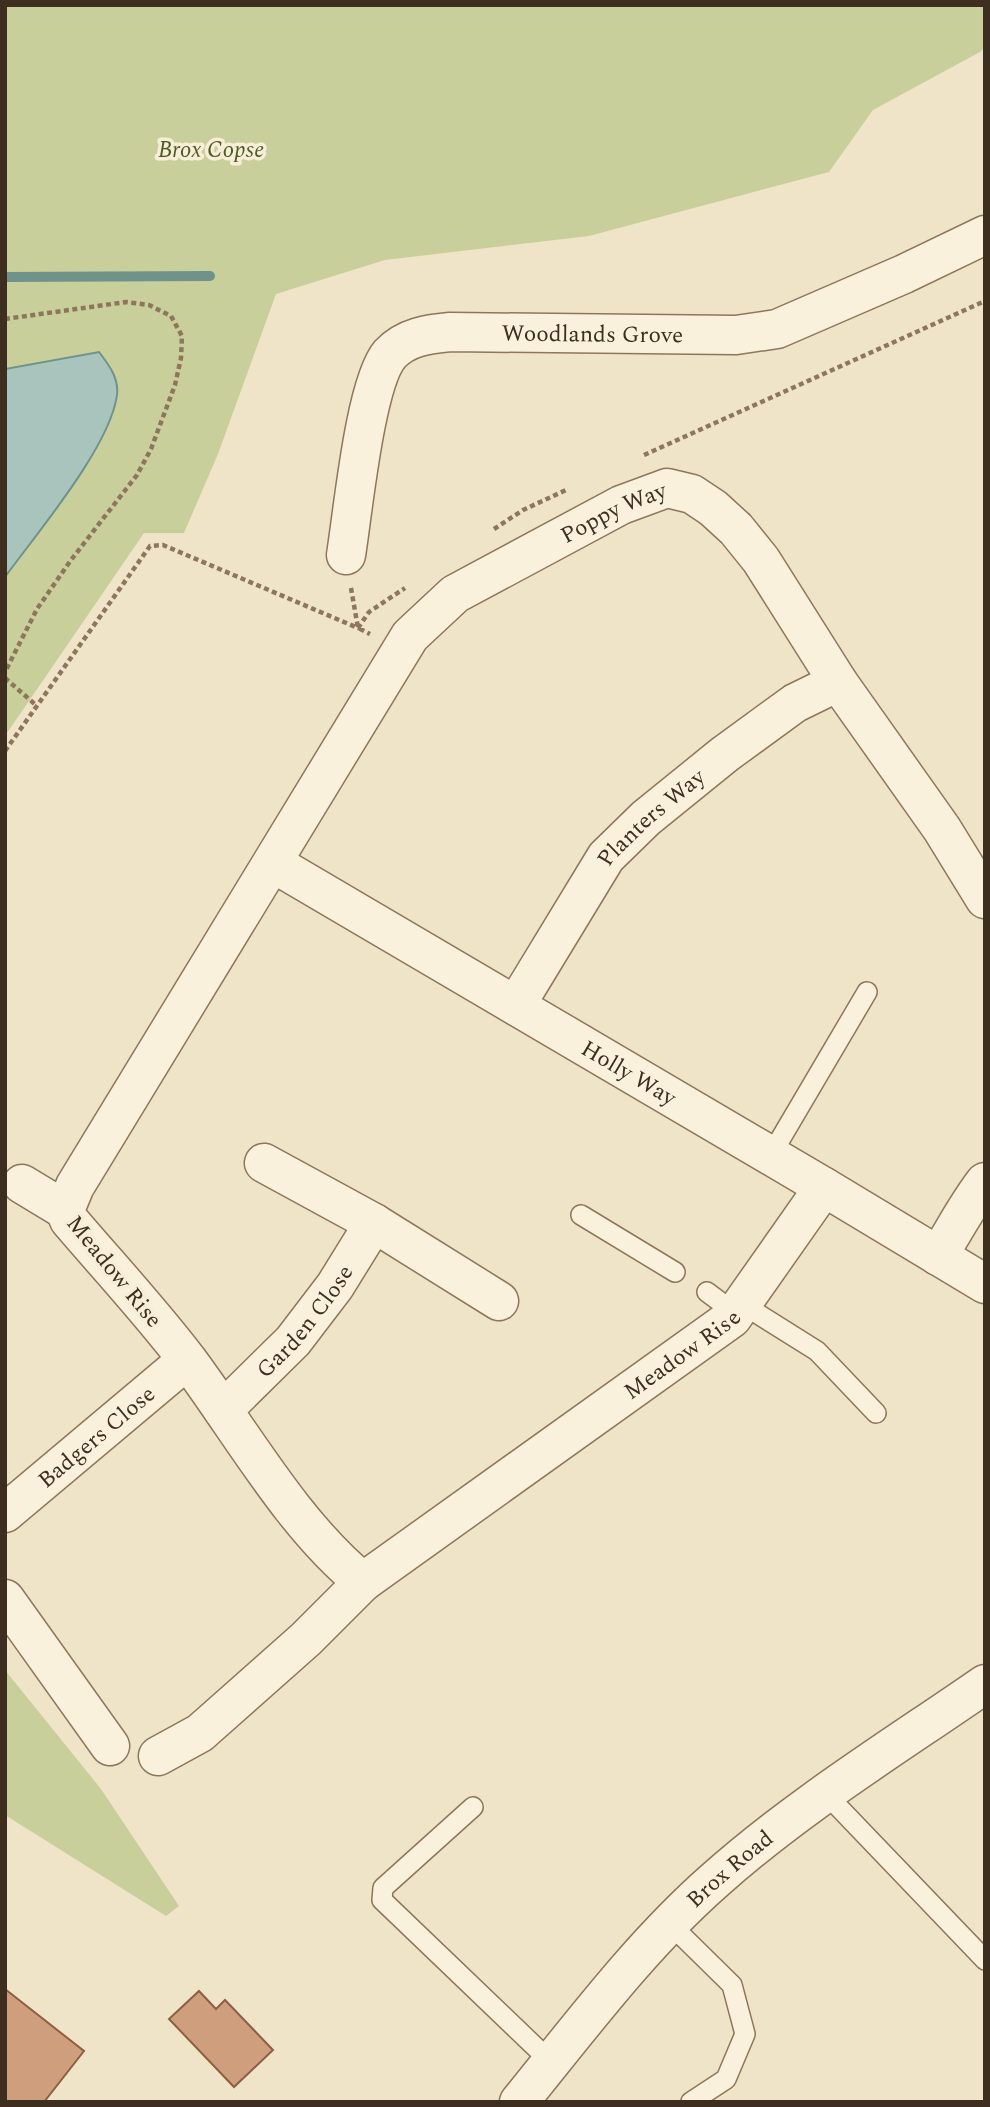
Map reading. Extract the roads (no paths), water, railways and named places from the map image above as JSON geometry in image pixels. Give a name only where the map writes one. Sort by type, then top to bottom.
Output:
[{"type":"street","name":"Woodlands Grove","points":[[346,555],[374,388],[389,355],[402,344],[421,335],[450,332],[736,335],[776,329],[904,274],[985,235]]},
{"type":"street","name":"Poppy Way","points":[[273,863],[410,636],[455,594],[621,505],[667,488],[692,494],[713,508],[736,529],[761,560],[838,682],[942,829],[985,899]]},
{"type":"street","name":"Planters Way","points":[[516,1005],[606,856],[646,818],[725,754],[795,703],[838,682]]},
{"type":"street","name":"Holly Way","points":[[273,863],[824,1186],[985,1284]]},
{"type":"street","name":"Meadow Rise","points":[[273,863],[75,1186],[65,1210],[69,1220],[187,1360],[315,1534],[342,1564],[363,1582]]},
{"type":"street","points":[[264,1163],[374,1223],[499,1301]]},
{"type":"street","points":[[939,1256],[968,1203],[985,1182]]},
{"type":"street","points":[[22,1184],[65,1210]]},
{"type":"street","name":"Meadow Rise","points":[[158,1756],[200,1733],[306,1639],[363,1582],[732,1318],[728,1303],[824,1186]]},
{"type":"street","name":"Garden Close","points":[[223,1410],[293,1341],[335,1286],[374,1223]]},
{"type":"street","name":"Badgers Close","points":[[5,1513],[187,1360]]},
{"type":"street","points":[[5,1599],[110,1746]]},
{"type":"street","name":"Brox Road","points":[[519,2102],[646,1948],[714,1880],[789,1819],[985,1684]]},
{"type":"lane","points":[[771,1155],[867,992]]},
{"type":"lane","points":[[581,1215],[675,1272]]},
{"type":"lane","points":[[728,1303],[817,1351],[876,1413]]},
{"type":"lane","points":[[825,1794],[985,1960]]},
{"type":"lane","points":[[472,1807],[383,1888],[382,1900],[551,2062]]},
{"type":"lane","points":[[670,1924],[732,1985],[745,2034],[726,2079],[691,2102]]},
{"type":"water","points":[[99,352],[115,377],[117,395],[111,416],[87,464],[5,577],[5,369]]},
{"type":"waterway","points":[[5,277],[210,276]]},
{"type":"park label","name":"Brox Copse","points":[[211,149]]}]
